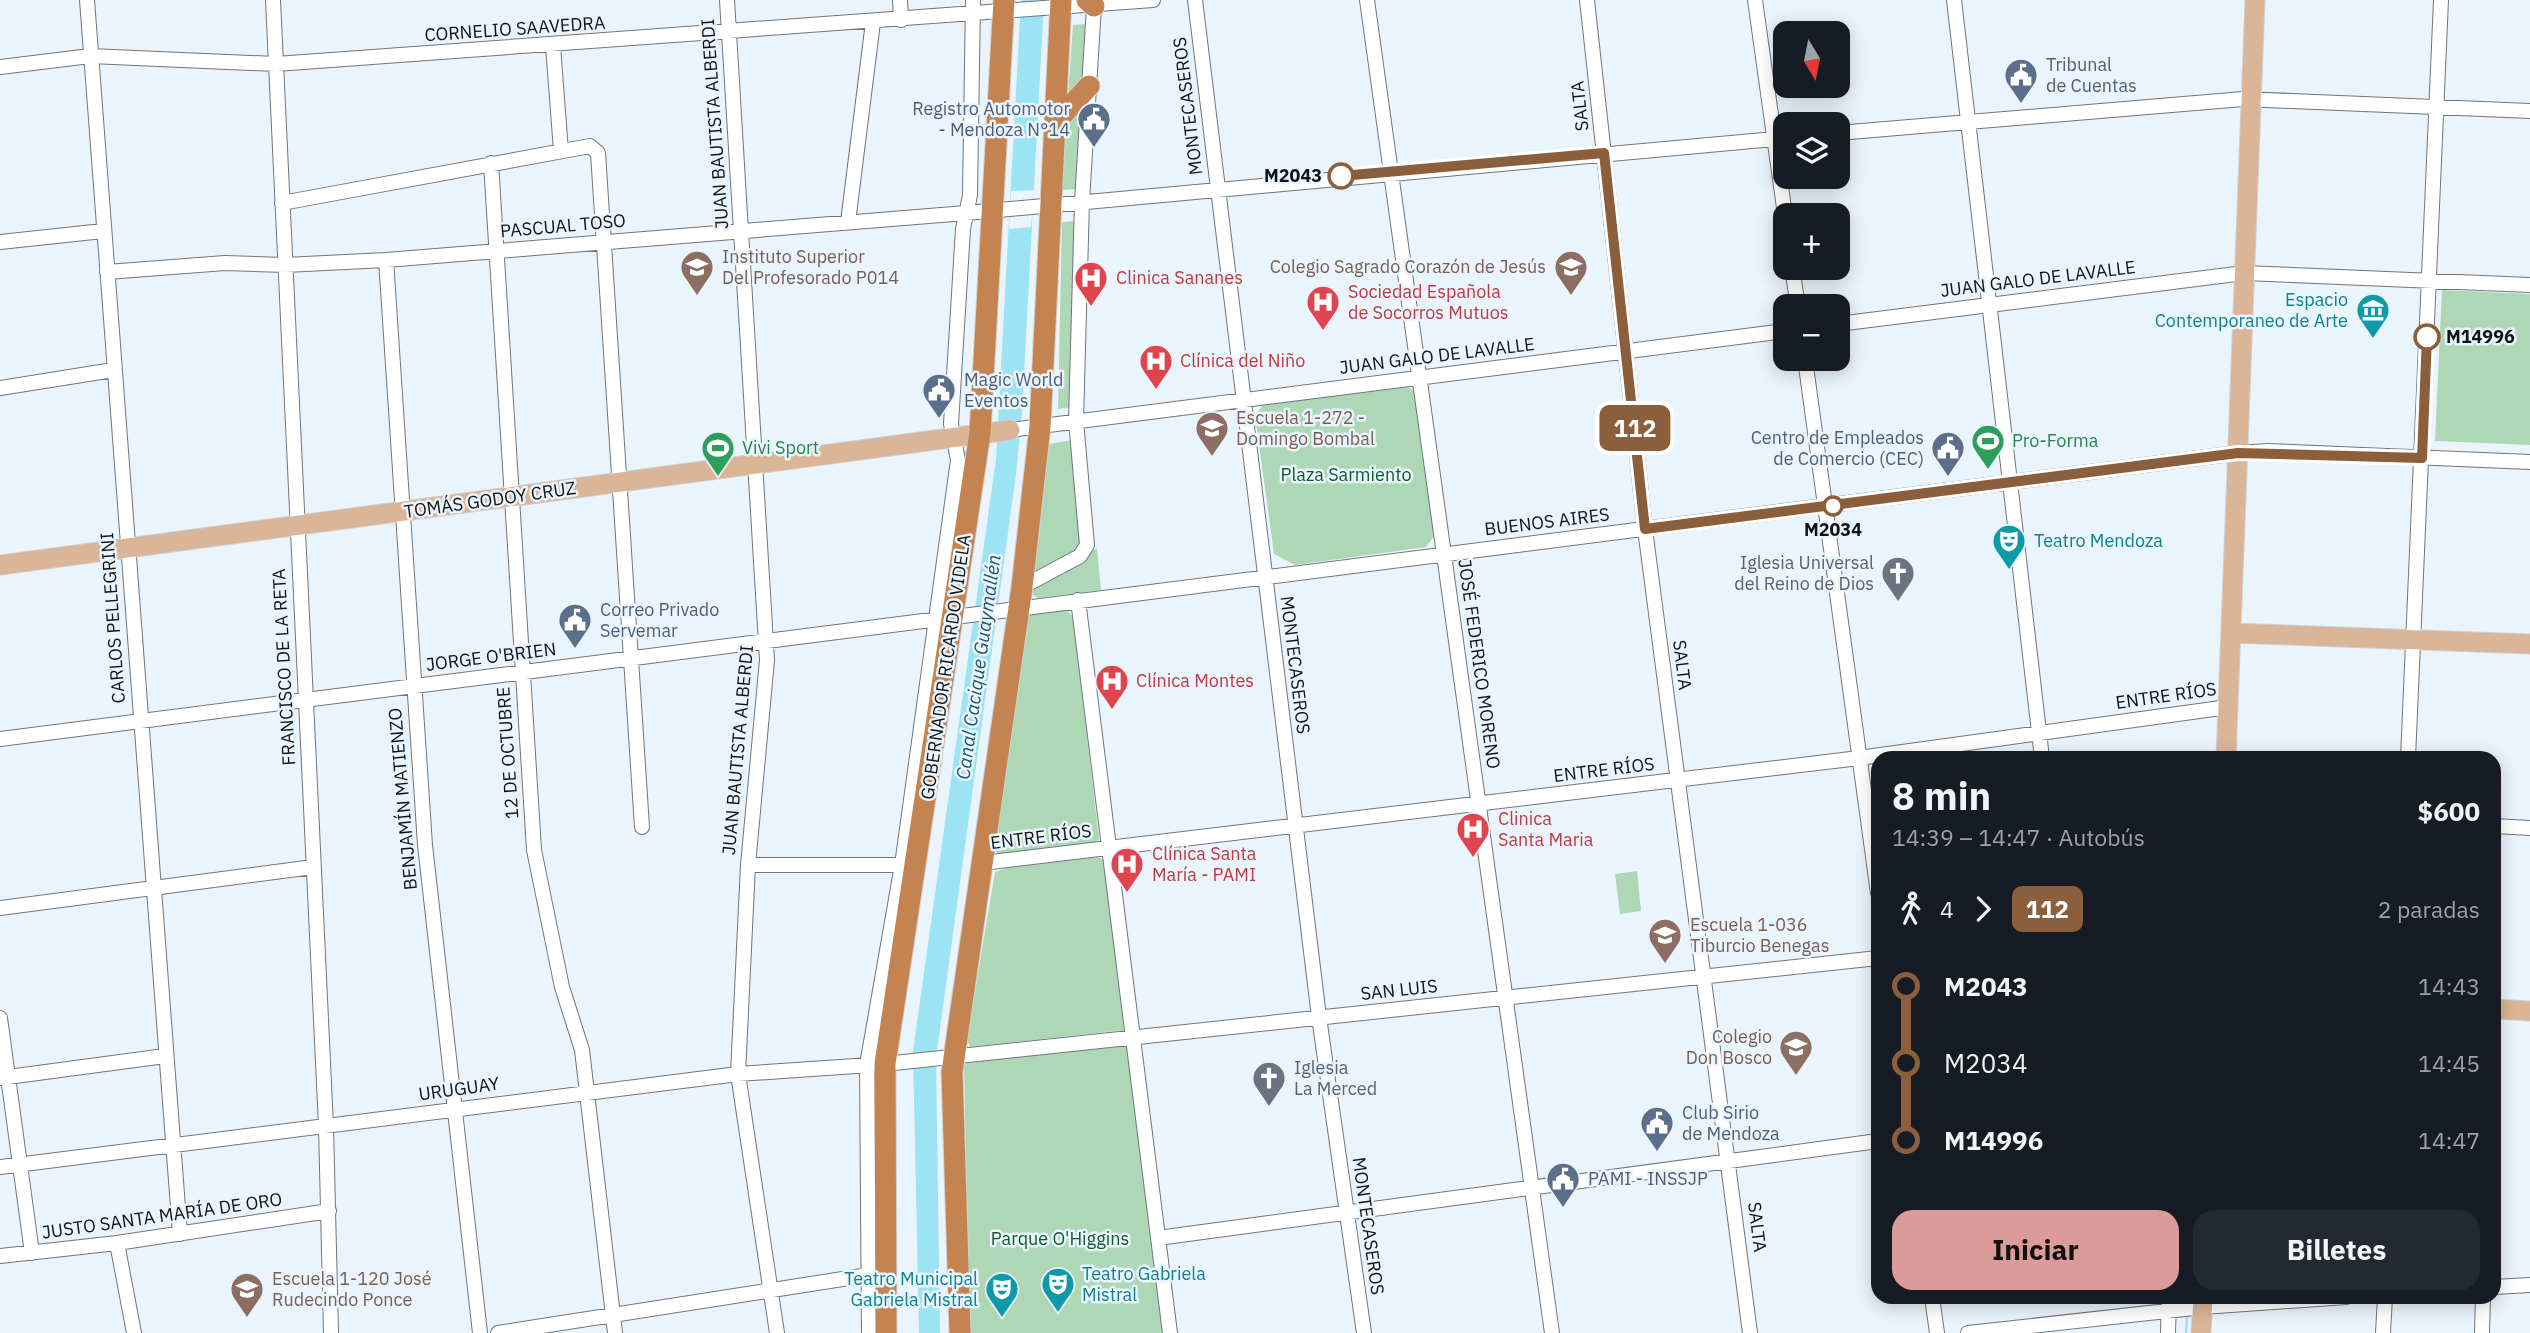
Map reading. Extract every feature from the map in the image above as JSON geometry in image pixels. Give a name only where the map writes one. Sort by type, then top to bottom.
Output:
[{"type":"highway","name":"GOBERNADOR RICARDO VIDELA","points":[[886,1333],[876,1064],[1010,430],[1021,207],[1055,123],[1032,8]]},
{"type":"highway","name":"GOBERNADOR RICARDO VIDELA","points":[[960,1333],[951,1087],[932,1059],[984,863],[1020,598],[1010,430],[1032,8]]},
{"type":"highway","points":[[1055,123],[1089,86]]},
{"type":"main road","points":[[2226,751],[2255,0]]},
{"type":"main road","name":"TOMÁS GODOY CRUZ","points":[[0,565],[1010,430]]},
{"type":"main road","points":[[2231,633],[2530,644]]},
{"type":"main road","points":[[2501,1009],[2530,1011]]},
{"type":"main road","points":[[2202,1333],[2203,1304]]},
{"type":"street","name":"CARLOS PELLEGRINI","points":[[87,0],[164,1056],[180,1234]]},
{"type":"street","name":"FRANCISCO DE LA RETA","points":[[273,0],[326,1126],[331,1333]]},
{"type":"street","name":"JUAN BAUTISTA ALBERDI","points":[[727,0],[766,641],[748,865],[738,1074],[776,1333]]},
{"type":"street","points":[[900,0],[901,20]]},
{"type":"street","points":[[869,1333],[868,1275],[876,1064],[902,865],[970,614],[958,460],[951,424],[966,213],[970,195],[973,0]]},
{"type":"street","name":"CORNELIO SAAVEDRA","points":[[0,67],[90,56],[276,64],[973,16],[1032,8],[1153,0]]},
{"type":"street","name":"MONTECASEROS","points":[[1195,0],[1241,400],[1319,1017],[1364,1333]]},
{"type":"street","name":"JOSÉ FEDERICO MORENO","points":[[1367,0],[1552,1333]]},
{"type":"street","name":"SALTA","points":[[1587,0],[1645,529],[1750,1333]]},
{"type":"street","points":[[1755,0],[1775,112]]},
{"type":"street","points":[[1954,0],[2041,751]]},
{"type":"street","points":[[2408,751],[2441,0]]},
{"type":"street","points":[[1020,598],[1080,556],[1086,548],[1076,421],[1090,3]]},
{"type":"street","points":[[848,222],[873,22]]},
{"type":"street","points":[[554,46],[561,151]]},
{"type":"street","points":[[1850,132],[2251,99],[2530,111]]},
{"type":"street","name":"PASCUAL TOSO","points":[[107,272],[225,263],[285,265],[386,260],[966,213],[1391,172],[1773,140]]},
{"type":"street","points":[[282,203],[561,151],[595,148],[598,153],[642,827]]},
{"type":"street","name":"12 DE OCTUBRE","points":[[491,163],[522,673],[538,875],[562,988],[582,1050],[615,1333]]},
{"type":"street","points":[[0,242],[103,231]]},
{"type":"street","name":"BENJAMÍN MATIENZO","points":[[386,260],[412,686],[425,845],[457,1110],[480,1333]]},
{"type":"street","name":"JUAN GALO DE LAVALLE","points":[[1850,323],[2244,273],[2530,285]]},
{"type":"street","name":"JUAN GALO DE LAVALLE","points":[[1010,430],[1773,333]]},
{"type":"street","points":[[0,388],[113,370]]},
{"type":"street","points":[[1807,371],[1871,844]]},
{"type":"street","name":"BUENOS AIRES","points":[[970,614],[1020,598],[1078,600],[2238,453],[2530,463]]},
{"type":"street","points":[[1078,600],[1107,849],[1170,1333]]},
{"type":"street","name":"JORGE O'BRIEN","points":[[0,738],[970,614]]},
{"type":"street","name":"ENTRE RÍOS","points":[[1912,751],[2228,707]]},
{"type":"street","name":"ENTRE RÍOS","points":[[984,863],[1871,756]]},
{"type":"street","points":[[2501,826],[2530,828]]},
{"type":"street","points":[[748,865],[902,865]]},
{"type":"street","points":[[0,908],[313,867]]},
{"type":"street","name":"SAN LUIS","points":[[932,1059],[1871,959]]},
{"type":"street","points":[[0,1018],[4,1077],[32,1253]]},
{"type":"street","points":[[4,1077],[164,1056]]},
{"type":"street","name":"URUGUAY","points":[[0,1167],[457,1110],[586,1091],[738,1074],[932,1059]]},
{"type":"street","points":[[1158,1238],[1871,1142]]},
{"type":"street","name":"JUSTO SANTA MARÍA DE ORO","points":[[0,1256],[117,1243],[329,1211]]},
{"type":"street","points":[[117,1243],[134,1333]]},
{"type":"street","points":[[498,1333],[868,1275]]},
{"type":"street","points":[[2501,1287],[2530,1285]]},
{"type":"street","points":[[1933,1304],[1937,1333]]},
{"type":"street","points":[[1968,1333],[2169,1304],[2168,1333]]},
{"type":"street","points":[[2383,1333],[2385,1304]]},
{"type":"street","points":[[2482,1333],[2483,1304]]},
{"type":"green space","points":[[1086,24],[1083,78],[1068,96],[1073,25]]},
{"type":"green space","points":[[1082,106],[1078,189],[1062,190],[1067,120]]},
{"type":"green space","points":[[1076,221],[1071,407],[1058,409],[1062,222]]},
{"type":"green space","points":[[2442,290],[2530,294],[2530,445],[2435,441]]},
{"type":"green space","name":"Plaza Sarmiento","points":[[1405,384],[1417,394],[1437,532],[1426,547],[1295,565],[1274,554],[1255,415],[1265,403]]},
{"type":"green space","points":[[1073,440],[1081,539],[1078,550],[1032,576],[1049,444]]},
{"type":"green space","points":[[1097,548],[1101,590],[1038,598],[1033,595],[1033,588]]},
{"type":"green space","points":[[1067,610],[1073,617],[1099,839],[1095,843],[999,855],[994,850],[1023,618],[1029,614]]},
{"type":"green space","points":[[1098,857],[1104,860],[1124,1030],[970,1047],[967,1039],[995,872],[1006,868]]},
{"type":"green space","points":[[1637,871],[1641,911],[1620,914],[1615,874]]},
{"type":"green space","name":"Parque O'Higgins","points":[[1127,1046],[1165,1333],[970,1333],[964,1065],[974,1060]]},
{"type":"water","name":"Canal Cacique Guaymallén","points":[[1021,0],[1044,0],[1022,412],[1016,474],[936,1058],[940,1333],[919,1333],[913,1051],[996,459]]},
{"type":"pier","points":[[1034,190],[1031,227],[1009,229],[1011,191]]},
{"type":"waterway","points":[[2186,1333],[2187,1317]]},
{"type":"bus line","name":"112","points":[[1341,176],[1604,153],[1645,529],[2238,453],[2422,458],[2427,337]]},
{"type":"place","name":"Tribunal de Cuentas","points":[[2021,105]]},
{"type":"place","name":"Registro Automotor - Mendoza N°14","points":[[1094,149]]},
{"type":"place","name":"M2043","points":[[1341,176]]},
{"type":"place","name":"Instituto Superior Del Profesorado P014","points":[[697,297]]},
{"type":"place","name":"Colegio Sagrado Corazón de Jesús","points":[[1571,297]]},
{"type":"place","name":"Clinica Sananes","points":[[1091,308]]},
{"type":"place","name":"Sociedad Española de Socorros Mutuos","points":[[1323,332]]},
{"type":"place","name":"M14996","points":[[2427,337]]},
{"type":"place","name":"Espacio Contemporaneo de Arte","points":[[2373,340]]},
{"type":"place","name":"Clínica del Niño","points":[[1156,391]]},
{"type":"place","name":"Magic World Eventos","points":[[939,420]]},
{"type":"place","name":"Escuela 1-272 - Domingo Bombal","points":[[1212,458]]},
{"type":"place","name":"Pro-Forma","points":[[1988,471]]},
{"type":"place","name":"Vivi Sport","points":[[718,478]]},
{"type":"place","name":"Centro de Empleados de Comercio (CEC)","points":[[1948,478]]},
{"type":"place","name":"M2034","points":[[1833,506]]},
{"type":"place","name":"Teatro Mendoza","points":[[2009,571]]},
{"type":"place","name":"Iglesia Universal del Reino de Dios","points":[[1898,603]]},
{"type":"place","name":"Correo Privado Servemar","points":[[575,650]]},
{"type":"place","name":"Clínica Montes","points":[[1112,711]]},
{"type":"place","name":"Clinica Santa Maria","points":[[1473,859]]},
{"type":"place","name":"Clínica Santa María - PAMI","points":[[1127,894]]},
{"type":"place","name":"Escuela 1-036 Tiburcio Benegas","points":[[1665,965]]},
{"type":"place","name":"Colegio Don Bosco","points":[[1796,1077]]},
{"type":"place","name":"Iglesia La Merced","points":[[1269,1108]]},
{"type":"place","name":"Club Sirio de Mendoza","points":[[1657,1153]]},
{"type":"place","name":"PAMI - INSSJP","points":[[1563,1209]]},
{"type":"place","name":"Teatro Gabriela Mistral","points":[[1058,1314]]},
{"type":"place","name":"Escuela 1-120 José Rudecindo Ponce","points":[[247,1319]]},
{"type":"place","name":"Teatro Municipal Gabriela Mistral","points":[[1002,1319]]}]
